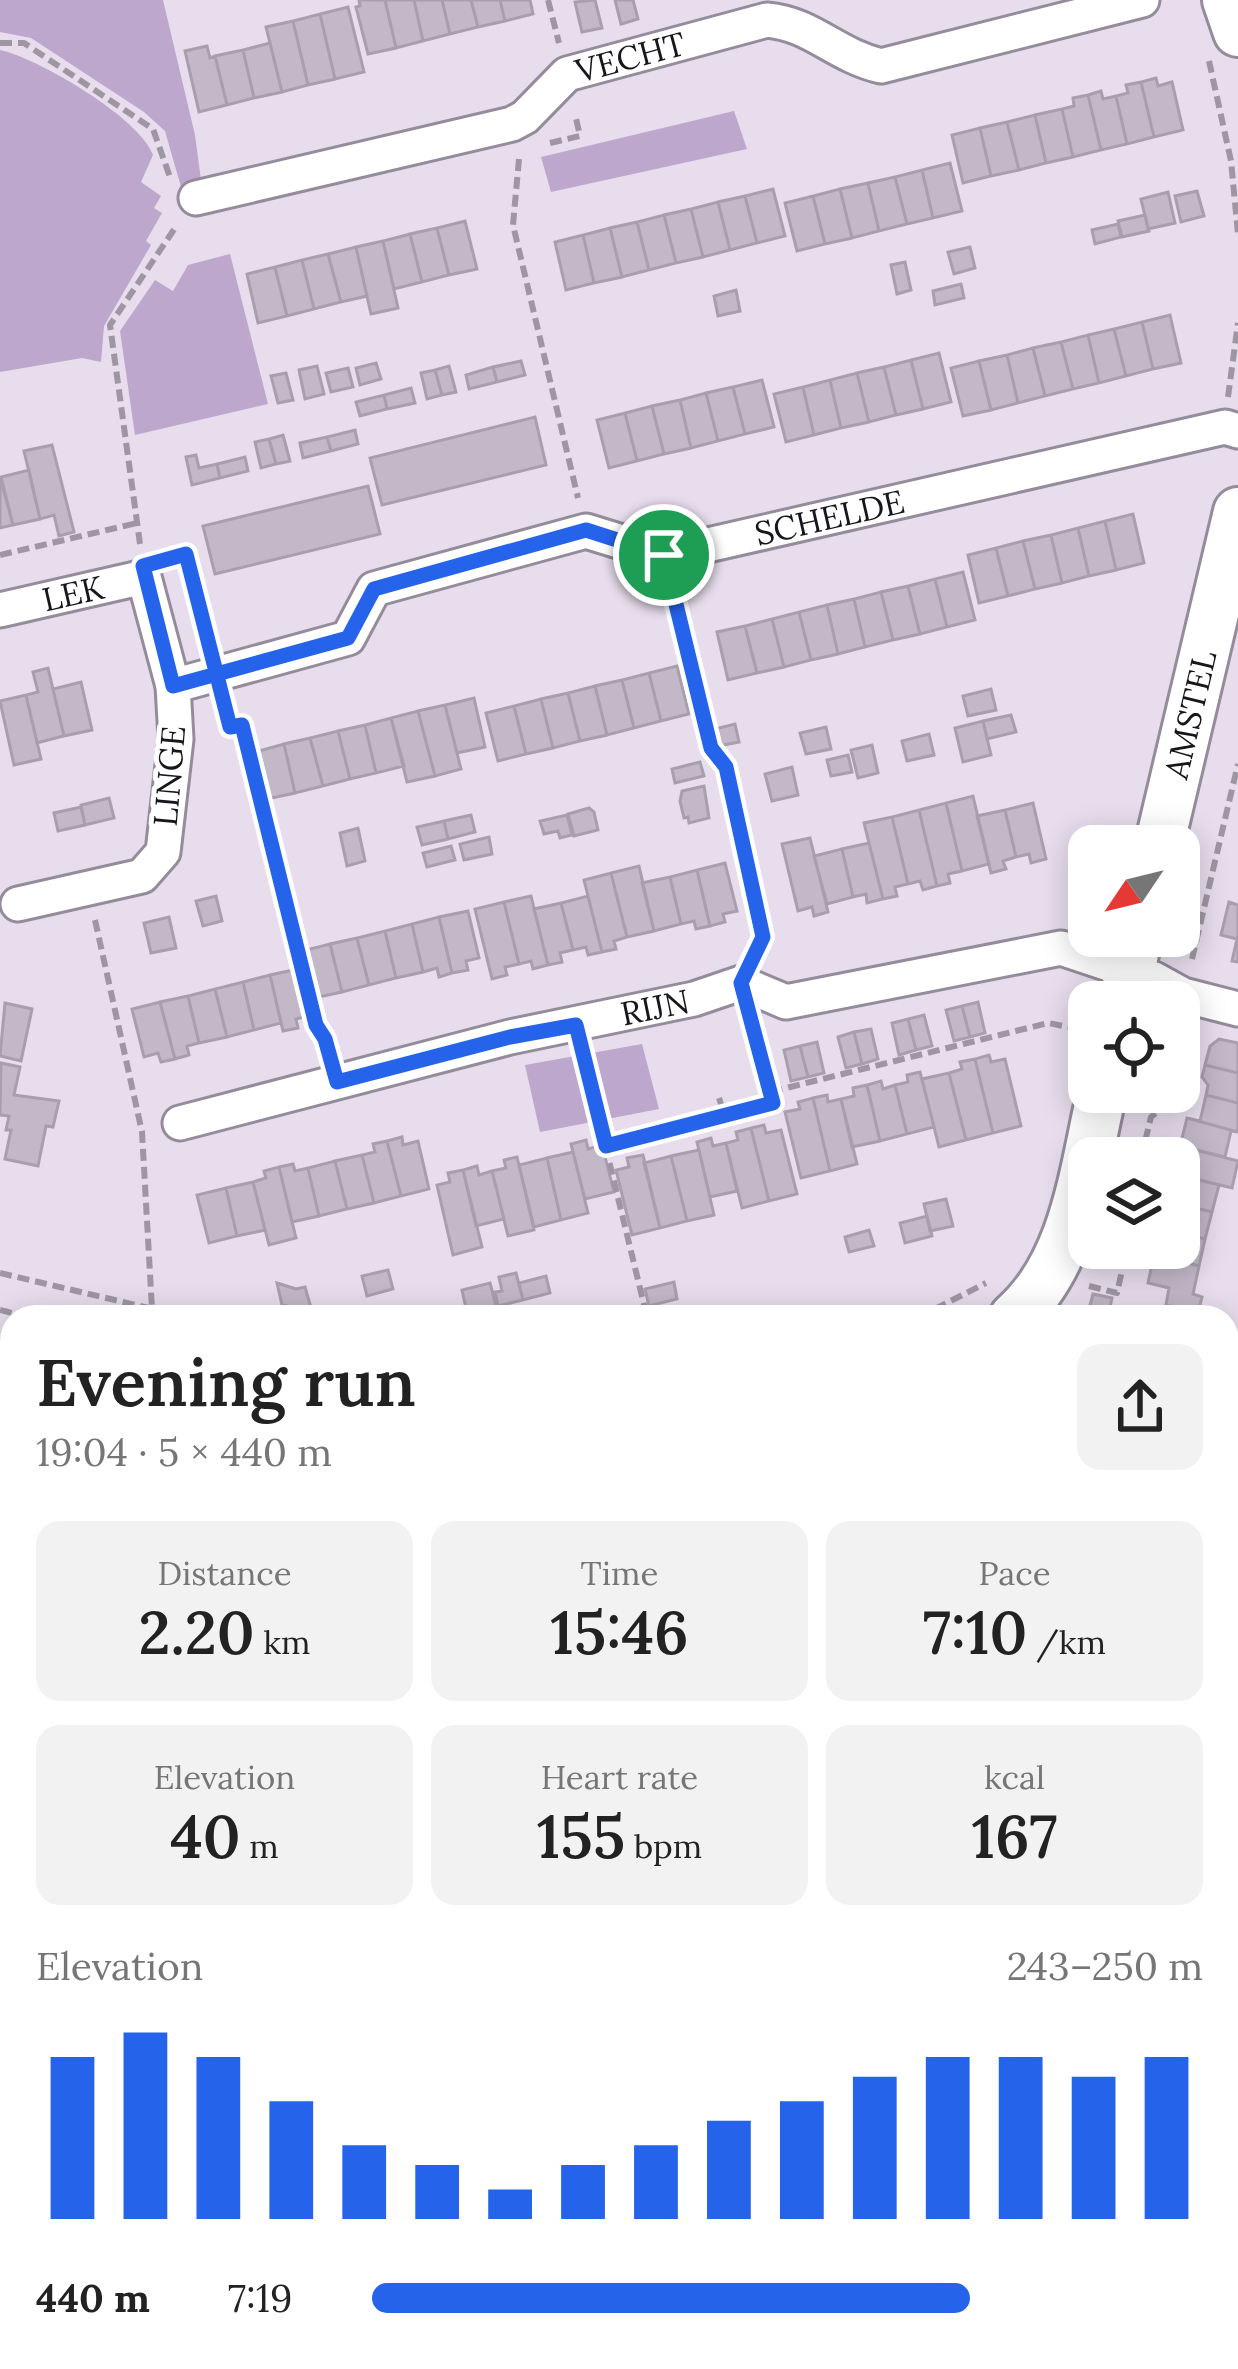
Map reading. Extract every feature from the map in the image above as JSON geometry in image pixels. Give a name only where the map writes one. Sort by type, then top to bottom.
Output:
[{"type":"street","name":"VECHT","points":[[187,199],[512,124],[567,74],[766,20],[793,22],[850,58],[881,66],[1142,0]]},
{"type":"street","points":[[1223,46],[1227,0]]},
{"type":"street","name":"SCHELDE","points":[[664,555],[1225,427],[1238,431]]},
{"type":"street","name":"AMSTEL","points":[[1164,825],[1238,512]]},
{"type":"street","points":[[173,686],[348,638],[374,589],[586,530],[664,555]]},
{"type":"street","name":"LEK","points":[[0,610],[143,571]]},
{"type":"street","name":"LINGE","points":[[18,904],[142,876],[163,852],[176,739],[173,686],[143,571]]},
{"type":"street","points":[[741,983],[786,1002],[1060,948],[1153,981]]},
{"type":"street","name":"RIJN","points":[[180,1123],[510,1037],[694,999],[741,983]]},
{"type":"street","points":[[1200,999],[1238,1009]]},
{"type":"street","points":[[1001,1299],[1042,1289],[1059,1256],[1081,1113]]},
{"type":"path","points":[[0,43],[24,43],[153,129],[187,199],[182,218],[110,326],[143,571],[186,554],[230,727],[242,725],[316,1025],[325,1039],[337,1082]]},
{"type":"path","points":[[1223,46],[1238,234]]},
{"type":"path","points":[[512,124],[520,151],[512,225],[586,530]]},
{"type":"path","points":[[0,555],[138,523]]},
{"type":"path","points":[[606,1146],[773,1103],[741,983],[763,937],[726,767],[711,748],[664,555]]},
{"type":"path","points":[[1187,981],[1238,764]]},
{"type":"path","points":[[87,887],[142,1132],[152,1305]]},
{"type":"path","points":[[770,1092],[1048,1022],[1068,1027]]},
{"type":"path","points":[[576,1025],[644,1305]]},
{"type":"path","points":[[719,1098],[724,1116]]},
{"type":"path","points":[[1083,1285],[1117,1293],[1122,1269]]},
{"type":"path","points":[[0,1273],[135,1305]]},
{"type":"path","points":[[954,1305],[1001,1299]]},
{"type":"shaded area","points":[[0,0],[163,0],[201,180],[181,187],[165,131],[144,112],[31,38],[0,32]]},
{"type":"shaded area","points":[[0,50],[86,92],[129,124],[153,155],[141,182],[161,196],[154,208],[162,213],[146,241],[151,245],[104,326],[101,362],[82,358],[0,372]]},
{"type":"shaded area","points":[[734,111],[747,149],[551,192],[541,157]]},
{"type":"shaded area","points":[[230,254],[268,404],[135,435],[120,331],[155,280],[173,291],[188,265]]},
{"type":"shaded area","points":[[642,1044],[659,1109],[540,1132],[525,1065]]},
{"type":"building","points":[[359,0],[385,0],[396,48],[368,54],[356,7]]},
{"type":"building","points":[[385,0],[414,0],[423,41],[396,48]]},
{"type":"building","points":[[414,0],[442,0],[450,34],[423,41]]},
{"type":"building","points":[[442,0],[471,0],[478,27],[450,34]]},
{"type":"building","points":[[471,0],[500,0],[505,21],[478,27]]},
{"type":"building","points":[[500,0],[530,0],[533,14],[505,21]]},
{"type":"building","points":[[595,0],[602,28],[582,32],[575,2]]},
{"type":"building","points":[[615,0],[633,0],[638,19],[621,24]]},
{"type":"building","points":[[348,7],[364,72],[335,79],[320,14]]},
{"type":"building","points":[[320,14],[335,79],[308,85],[293,21]]},
{"type":"building","points":[[293,21],[308,85],[282,92],[266,27]]},
{"type":"building","points":[[270,43],[282,92],[254,98],[243,50]]},
{"type":"building","points":[[207,46],[210,58],[215,56],[227,105],[199,112],[185,51]]},
{"type":"building","points":[[243,50],[254,98],[227,105],[215,56]]},
{"type":"building","points":[[1156,78],[1158,86],[1172,82],[1183,130],[1154,137],[1141,82]]},
{"type":"building","points":[[1141,82],[1154,137],[1127,144],[1116,96],[1128,93],[1126,85]]},
{"type":"building","points":[[1101,91],[1103,99],[1116,96],[1127,144],[1101,150],[1088,95]]},
{"type":"building","points":[[1088,95],[1101,150],[1073,157],[1062,109],[1074,106],[1073,98]]},
{"type":"building","points":[[1062,109],[1073,157],[1046,163],[1035,115]]},
{"type":"building","points":[[1035,115],[1046,163],[1019,170],[1007,122]]},
{"type":"building","points":[[1007,122],[1019,170],[991,176],[980,128]]},
{"type":"building","points":[[980,128],[991,176],[963,183],[952,135]]},
{"type":"building","points":[[950,163],[962,211],[933,218],[922,170]]},
{"type":"building","points":[[922,170],[933,218],[907,224],[895,177]]},
{"type":"building","points":[[895,177],[907,224],[879,231],[868,183]]},
{"type":"building","points":[[868,183],[879,231],[852,238],[840,189]]},
{"type":"building","points":[[773,189],[785,236],[757,243],[745,196]]},
{"type":"building","points":[[840,189],[852,238],[825,244],[813,196]]},
{"type":"building","points":[[1197,191],[1204,216],[1181,222],[1175,196]]},
{"type":"building","points":[[1168,192],[1175,223],[1148,229],[1141,199]]},
{"type":"building","points":[[745,196],[757,243],[730,250],[718,202]]},
{"type":"building","points":[[813,196],[825,244],[797,251],[785,203]]},
{"type":"building","points":[[718,202],[730,250],[703,257],[691,209]]},
{"type":"building","points":[[691,209],[703,257],[676,263],[664,215]]},
{"type":"building","points":[[664,215],[676,263],[649,270],[637,222]]},
{"type":"building","points":[[1145,215],[1149,231],[1122,237],[1118,221]]},
{"type":"building","points":[[465,221],[477,269],[449,275],[437,228]]},
{"type":"building","points":[[637,222],[649,270],[622,277],[610,228]]},
{"type":"building","points":[[1118,224],[1121,237],[1095,244],[1092,230]]},
{"type":"building","points":[[437,228],[449,275],[422,282],[410,234]]},
{"type":"building","points":[[610,228],[622,277],[594,283],[583,235]]},
{"type":"building","points":[[410,234],[422,282],[394,289],[383,241]]},
{"type":"building","points":[[583,235],[594,283],[566,290],[555,242]]},
{"type":"building","points":[[383,241],[398,308],[371,314],[356,247]]},
{"type":"building","points":[[356,247],[367,296],[341,302],[328,254]]},
{"type":"building","points":[[970,247],[975,268],[954,274],[948,252]]},
{"type":"building","points":[[328,254],[341,302],[314,309],[302,260]]},
{"type":"building","points":[[302,260],[314,309],[287,316],[275,267]]},
{"type":"building","points":[[905,262],[911,290],[897,294],[891,265]]},
{"type":"building","points":[[275,267],[287,316],[258,323],[247,274]]},
{"type":"building","points":[[961,284],[964,298],[935,305],[933,291]]},
{"type":"building","points":[[736,290],[740,311],[718,316],[714,296]]},
{"type":"building","points":[[1170,315],[1181,363],[1153,369],[1142,322]]},
{"type":"building","points":[[1142,322],[1153,369],[1126,376],[1114,329]]},
{"type":"building","points":[[1114,329],[1126,376],[1099,383],[1088,335]]},
{"type":"building","points":[[1088,335],[1099,383],[1073,389],[1061,342]]},
{"type":"building","points":[[1061,342],[1073,389],[1045,396],[1033,348]]},
{"type":"building","points":[[1033,348],[1045,396],[1018,403],[1007,355]]},
{"type":"building","points":[[939,353],[951,402],[923,409],[911,360]]},
{"type":"building","points":[[1007,355],[1018,403],[991,410],[979,361]]},
{"type":"building","points":[[911,360],[923,409],[896,415],[884,367]]},
{"type":"building","points":[[521,361],[525,375],[497,382],[493,367]]},
{"type":"building","points":[[979,361],[991,410],[963,416],[951,368]]},
{"type":"building","points":[[376,363],[381,379],[360,385],[356,368]]},
{"type":"building","points":[[317,366],[324,394],[305,399],[299,370]]},
{"type":"building","points":[[449,366],[456,392],[442,395],[435,370]]},
{"type":"building","points":[[493,367],[497,382],[469,389],[466,375]]},
{"type":"building","points":[[884,367],[896,415],[869,422],[857,373]]},
{"type":"building","points":[[348,368],[353,387],[331,392],[326,373]]},
{"type":"building","points":[[435,370],[442,395],[427,399],[421,373]]},
{"type":"building","points":[[286,373],[293,400],[278,403],[271,376]]},
{"type":"building","points":[[857,373],[869,422],[841,428],[830,380]]},
{"type":"building","points":[[762,380],[774,427],[745,434],[733,387]]},
{"type":"building","points":[[830,380],[841,428],[814,435],[803,387]]},
{"type":"building","points":[[733,387],[745,434],[718,441],[706,393]]},
{"type":"building","points":[[803,387],[814,435],[786,442],[774,394]]},
{"type":"building","points":[[411,388],[415,403],[387,409],[384,395]]},
{"type":"building","points":[[706,393],[718,441],[691,448],[680,400]]},
{"type":"building","points":[[384,395],[387,409],[360,416],[356,402]]},
{"type":"building","points":[[680,400],[691,448],[664,454],[652,406]]},
{"type":"building","points":[[652,406],[664,454],[637,461],[625,413]]},
{"type":"building","points":[[625,413],[637,461],[609,468],[597,420]]},
{"type":"building","points":[[535,417],[546,465],[382,505],[370,458]]},
{"type":"building","points":[[355,430],[358,444],[331,451],[327,437]]},
{"type":"building","points":[[283,435],[290,461],[276,464],[269,439]]},
{"type":"building","points":[[327,437],[331,451],[303,458],[300,443]]},
{"type":"building","points":[[269,439],[276,464],[261,468],[255,442]]},
{"type":"building","points":[[52,445],[74,532],[59,536],[54,515],[40,519],[24,451]]},
{"type":"building","points":[[196,455],[199,468],[217,464],[220,478],[192,485],[186,457]]},
{"type":"building","points":[[245,457],[248,471],[220,478],[217,464]]},
{"type":"building","points":[[29,470],[40,519],[13,525],[1,477]]},
{"type":"building","points":[[0,477],[13,525],[0,528]]},
{"type":"building","points":[[368,486],[380,534],[215,574],[203,526]]},
{"type":"building","points":[[1133,514],[1144,563],[1116,570],[1105,521]]},
{"type":"building","points":[[1105,521],[1116,570],[1089,576],[1078,528]]},
{"type":"building","points":[[1078,528],[1089,576],[1062,583],[1051,535]]},
{"type":"building","points":[[1051,535],[1062,583],[1035,589],[1023,541]]},
{"type":"building","points":[[1023,541],[1035,589],[1008,596],[996,548]]},
{"type":"building","points":[[996,548],[1008,596],[979,603],[968,555]]},
{"type":"building","points":[[963,572],[975,620],[947,627],[935,579]]},
{"type":"building","points":[[935,579],[947,627],[920,634],[908,586]]},
{"type":"building","points":[[908,586],[920,634],[893,640],[881,592]]},
{"type":"building","points":[[881,592],[893,640],[865,647],[854,599]]},
{"type":"building","points":[[854,599],[865,647],[838,654],[827,605]]},
{"type":"building","points":[[827,605],[838,654],[811,660],[799,612]]},
{"type":"building","points":[[799,612],[811,660],[784,667],[772,619]]},
{"type":"building","points":[[772,619],[784,667],[757,673],[745,626]]},
{"type":"building","points":[[745,626],[757,673],[728,680],[717,632]]},
{"type":"building","points":[[677,666],[689,714],[661,721],[649,673]]},
{"type":"building","points":[[48,668],[64,736],[37,743],[26,695],[38,692],[33,672]]},
{"type":"building","points":[[649,673],[661,721],[634,728],[622,680]]},
{"type":"building","points":[[622,680],[634,728],[607,735],[595,686]]},
{"type":"building","points":[[81,682],[92,730],[64,736],[53,689]]},
{"type":"building","points":[[595,686],[607,735],[580,741],[568,693]]},
{"type":"building","points":[[991,689],[996,710],[968,716],[963,696]]},
{"type":"building","points":[[568,693],[580,741],[553,748],[541,699]]},
{"type":"building","points":[[26,695],[41,759],[14,765],[0,701]]},
{"type":"building","points":[[474,698],[485,747],[457,753],[445,705]]},
{"type":"building","points":[[541,699],[553,748],[526,754],[514,706]]},
{"type":"building","points":[[445,705],[461,769],[435,776],[418,711]]},
{"type":"building","points":[[514,706],[526,754],[498,761],[486,713]]},
{"type":"building","points":[[418,711],[435,776],[407,782],[391,718]]},
{"type":"building","points":[[1011,715],[1016,732],[987,739],[983,721]]},
{"type":"building","points":[[391,718],[404,766],[376,773],[365,725]]},
{"type":"building","points":[[983,721],[991,755],[963,762],[955,728]]},
{"type":"building","points":[[735,724],[739,742],[719,746],[715,729]]},
{"type":"building","points":[[365,725],[376,773],[350,779],[338,731]]},
{"type":"building","points":[[826,727],[831,749],[806,754],[800,733]]},
{"type":"building","points":[[338,731],[350,779],[323,786],[310,738]]},
{"type":"building","points":[[929,734],[934,755],[907,761],[902,741]]},
{"type":"building","points":[[310,738],[323,786],[295,793],[284,744]]},
{"type":"building","points":[[284,744],[295,793],[267,799],[255,752]]},
{"type":"building","points":[[872,745],[878,773],[858,778],[851,750]]},
{"type":"building","points":[[848,755],[852,772],[831,776],[827,760]]},
{"type":"building","points":[[700,762],[704,776],[675,783],[672,769]]},
{"type":"building","points":[[792,767],[798,795],[772,801],[765,774]]},
{"type":"building","points":[[704,786],[709,818],[689,823],[680,801],[682,791]]},
{"type":"building","points":[[973,796],[989,864],[962,871],[946,803]]},
{"type":"building","points":[[109,798],[114,818],[85,825],[81,805]]},
{"type":"building","points":[[946,803],[962,871],[948,874],[950,883],[937,886],[919,810]]},
{"type":"building","points":[[1033,803],[1046,859],[1031,863],[1029,854],[1016,857],[1005,810]]},
{"type":"building","points":[[81,807],[85,825],[58,831],[54,813]]},
{"type":"building","points":[[589,808],[598,830],[574,836],[568,814]]},
{"type":"building","points":[[919,810],[937,886],[923,890],[920,881],[908,884],[892,817]]},
{"type":"building","points":[[1005,810],[1016,857],[1003,861],[1006,869],[991,873],[977,816]]},
{"type":"building","points":[[471,815],[475,832],[448,839],[444,821]]},
{"type":"building","points":[[567,815],[572,835],[544,834],[540,821]]},
{"type":"building","points":[[892,817],[908,884],[895,887],[897,896],[883,899],[864,823]]},
{"type":"building","points":[[444,821],[448,839],[422,845],[417,827]]},
{"type":"building","points":[[358,828],[365,861],[347,866],[340,833]]},
{"type":"building","points":[[489,837],[492,854],[464,860],[460,844]]},
{"type":"building","points":[[810,838],[828,912],[814,916],[812,907],[798,911],[782,844]]},
{"type":"building","points":[[869,843],[883,899],[867,903],[866,894],[853,897],[842,849]]},
{"type":"building","points":[[451,846],[455,860],[427,867],[423,853]]},
{"type":"building","points":[[842,849],[853,897],[827,904],[814,856]]},
{"type":"building","points":[[725,863],[737,911],[723,914],[725,922],[710,926],[697,870]]},
{"type":"building","points":[[639,866],[654,931],[627,937],[611,873]]},
{"type":"building","points":[[697,870],[710,926],[696,929],[694,921],[681,924],[670,877]]},
{"type":"building","points":[[611,873],[627,937],[614,941],[616,949],[602,952],[584,880]]},
{"type":"building","points":[[670,877],[681,924],[654,931],[642,883]]},
{"type":"building","points":[[216,896],[222,921],[203,926],[196,901]]},
{"type":"building","points":[[531,896],[548,965],[533,969],[531,961],[519,964],[504,902]]},
{"type":"building","points":[[588,896],[602,952],[588,955],[586,947],[573,950],[561,903]]},
{"type":"building","points":[[504,902],[519,964],[505,967],[507,975],[492,979],[475,909]]},
{"type":"building","points":[[1229,902],[1238,905],[1238,962],[1232,961],[1237,939],[1221,935]]},
{"type":"building","points":[[561,903],[573,950],[560,953],[562,962],[548,965],[534,909]]},
{"type":"building","points":[[468,911],[479,958],[466,961],[468,970],[452,973],[439,917]]},
{"type":"building","points":[[169,917],[176,948],[151,953],[144,923]]},
{"type":"building","points":[[439,917],[452,973],[439,977],[437,968],[423,972],[412,924]]},
{"type":"building","points":[[412,924],[423,972],[396,978],[385,931]]},
{"type":"building","points":[[385,931],[396,978],[369,985],[357,938]]},
{"type":"building","points":[[357,938],[369,985],[342,992],[330,944]]},
{"type":"building","points":[[330,944],[342,992],[314,998],[302,951]]},
{"type":"building","points":[[298,969],[309,1016],[296,1019],[298,1028],[283,1031],[270,975]]},
{"type":"building","points":[[270,975],[281,1023],[254,1030],[243,982]]},
{"type":"building","points":[[243,982],[254,1030],[227,1037],[215,989]]},
{"type":"building","points":[[215,989],[227,1037],[199,1043],[188,996]]},
{"type":"building","points":[[188,996],[199,1043],[187,1046],[189,1055],[175,1059],[160,1002]]},
{"type":"building","points":[[160,1002],[175,1059],[161,1062],[158,1053],[144,1057],[132,1009]]},
{"type":"building","points":[[978,1002],[985,1033],[970,1037],[962,1006]]},
{"type":"building","points":[[5,1003],[32,1009],[21,1061],[0,1056]]},
{"type":"building","points":[[962,1006],[970,1037],[954,1041],[946,1010]]},
{"type":"building","points":[[924,1015],[932,1046],[916,1050],[908,1019]]},
{"type":"building","points":[[908,1019],[916,1050],[899,1055],[892,1023]]},
{"type":"building","points":[[871,1029],[878,1059],[862,1064],[854,1032]]},
{"type":"building","points":[[854,1032],[862,1064],[846,1068],[838,1037]]},
{"type":"building","points":[[1219,1039],[1238,1043],[1238,1073],[1205,1065],[1210,1046]]},
{"type":"building","points":[[817,1042],[824,1073],[808,1077],[800,1046]]},
{"type":"building","points":[[800,1046],[808,1077],[791,1081],[784,1050]]},
{"type":"building","points":[[989,1055],[991,1062],[1005,1059],[1021,1126],[993,1133],[975,1059]]},
{"type":"building","points":[[975,1059],[993,1133],[966,1140],[949,1073],[962,1069],[960,1062]]},
{"type":"building","points":[[1,1063],[20,1067],[14,1095],[59,1101],[53,1127],[46,1126],[38,1166],[5,1159],[11,1130],[6,1130],[9,1116],[0,1115]]},
{"type":"building","points":[[1205,1065],[1238,1073],[1238,1103],[1206,1095]]},
{"type":"building","points":[[920,1072],[934,1127],[907,1134],[895,1085]]},
{"type":"building","points":[[949,1073],[966,1140],[939,1147],[922,1079]]},
{"type":"building","points":[[881,1081],[883,1089],[895,1085],[907,1134],[880,1141],[867,1085]]},
{"type":"building","points":[[867,1085],[880,1141],[852,1147],[841,1099],[854,1096],[853,1088]]},
{"type":"building","points":[[827,1095],[828,1102],[841,1099],[857,1164],[830,1171],[813,1098]]},
{"type":"building","points":[[1206,1095],[1238,1103],[1238,1132],[1187,1118],[1200,1121]]},
{"type":"building","points":[[813,1098],[830,1171],[801,1178],[785,1112],[800,1109],[798,1102]]},
{"type":"building","points":[[1187,1118],[1238,1132],[1231,1131],[1225,1157],[1200,1151],[1200,1137],[1182,1137]]},
{"type":"building","points":[[764,1125],[766,1133],[781,1130],[797,1194],[769,1201],[751,1128]]},
{"type":"building","points":[[751,1128],[769,1201],[742,1208],[726,1143],[738,1140],[736,1132]]},
{"type":"building","points":[[402,1137],[403,1145],[418,1141],[429,1189],[401,1196],[387,1141]]},
{"type":"building","points":[[711,1138],[713,1146],[726,1143],[737,1191],[710,1197],[697,1142]]},
{"type":"building","points":[[586,1140],[588,1149],[602,1145],[614,1192],[585,1199],[571,1144]]},
{"type":"building","points":[[387,1141],[401,1196],[374,1203],[362,1155],[375,1152],[373,1144]]},
{"type":"building","points":[[699,1150],[714,1215],[687,1221],[671,1156]]},
{"type":"building","points":[[1200,1151],[1238,1161],[1232,1188],[1200,1180]]},
{"type":"building","points":[[573,1152],[588,1213],[561,1220],[547,1158]]},
{"type":"building","points":[[362,1155],[374,1203],[347,1209],[335,1161]]},
{"type":"building","points":[[643,1155],[660,1228],[632,1235],[616,1170],[629,1167],[627,1158]]},
{"type":"building","points":[[671,1156],[687,1221],[660,1228],[644,1163]]},
{"type":"building","points":[[517,1157],[534,1230],[508,1236],[492,1171],[506,1168],[504,1160]]},
{"type":"building","points":[[547,1158],[561,1220],[534,1227],[519,1165]]},
{"type":"building","points":[[335,1161],[347,1209],[319,1216],[308,1168]]},
{"type":"building","points":[[293,1164],[295,1171],[308,1168],[319,1216],[292,1222],[279,1167]]},
{"type":"building","points":[[477,1166],[479,1175],[492,1171],[504,1219],[476,1226],[463,1170]]},
{"type":"building","points":[[279,1167],[296,1238],[269,1245],[253,1182],[266,1178],[264,1171]]},
{"type":"building","points":[[463,1170],[482,1247],[453,1255],[437,1185],[450,1182],[448,1173]]},
{"type":"building","points":[[1200,1180],[1219,1185],[1212,1212],[1200,1209]]},
{"type":"building","points":[[253,1182],[265,1230],[237,1236],[226,1188]]},
{"type":"building","points":[[226,1188],[237,1236],[209,1243],[197,1195]]},
{"type":"building","points":[[946,1199],[953,1226],[930,1231],[924,1204]]},
{"type":"building","points":[[1200,1209],[1212,1212],[1205,1239],[1200,1238]]},
{"type":"building","points":[[927,1216],[932,1236],[905,1243],[900,1223]]},
{"type":"building","points":[[869,1230],[874,1246],[849,1252],[845,1237]]},
{"type":"building","points":[[1151,1269],[1198,1269],[1193,1294],[1202,1297],[1200,1305],[1166,1305],[1169,1288],[1148,1283]]},
{"type":"building","points":[[388,1270],[393,1289],[367,1296],[362,1276]]},
{"type":"building","points":[[516,1273],[523,1300],[498,1305],[495,1292],[502,1291],[499,1277]]},
{"type":"building","points":[[546,1276],[550,1293],[523,1300],[519,1283]]},
{"type":"building","points":[[674,1282],[677,1299],[649,1305],[645,1289]]},
{"type":"building","points":[[277,1283],[305,1287],[310,1305],[282,1305]]},
{"type":"building","points":[[490,1283],[496,1305],[465,1305],[462,1290]]},
{"type":"building","points":[[1093,1294],[1112,1298],[1111,1305],[1090,1305]]},
{"type":"route","points":[[664,555],[586,530],[374,589],[348,638],[217,674],[173,686],[143,566],[186,554],[217,674],[230,727],[242,725],[316,1025],[325,1039],[337,1082],[510,1037],[576,1025],[606,1146],[773,1103],[741,983],[763,937],[726,767],[711,748],[664,555]]}]
